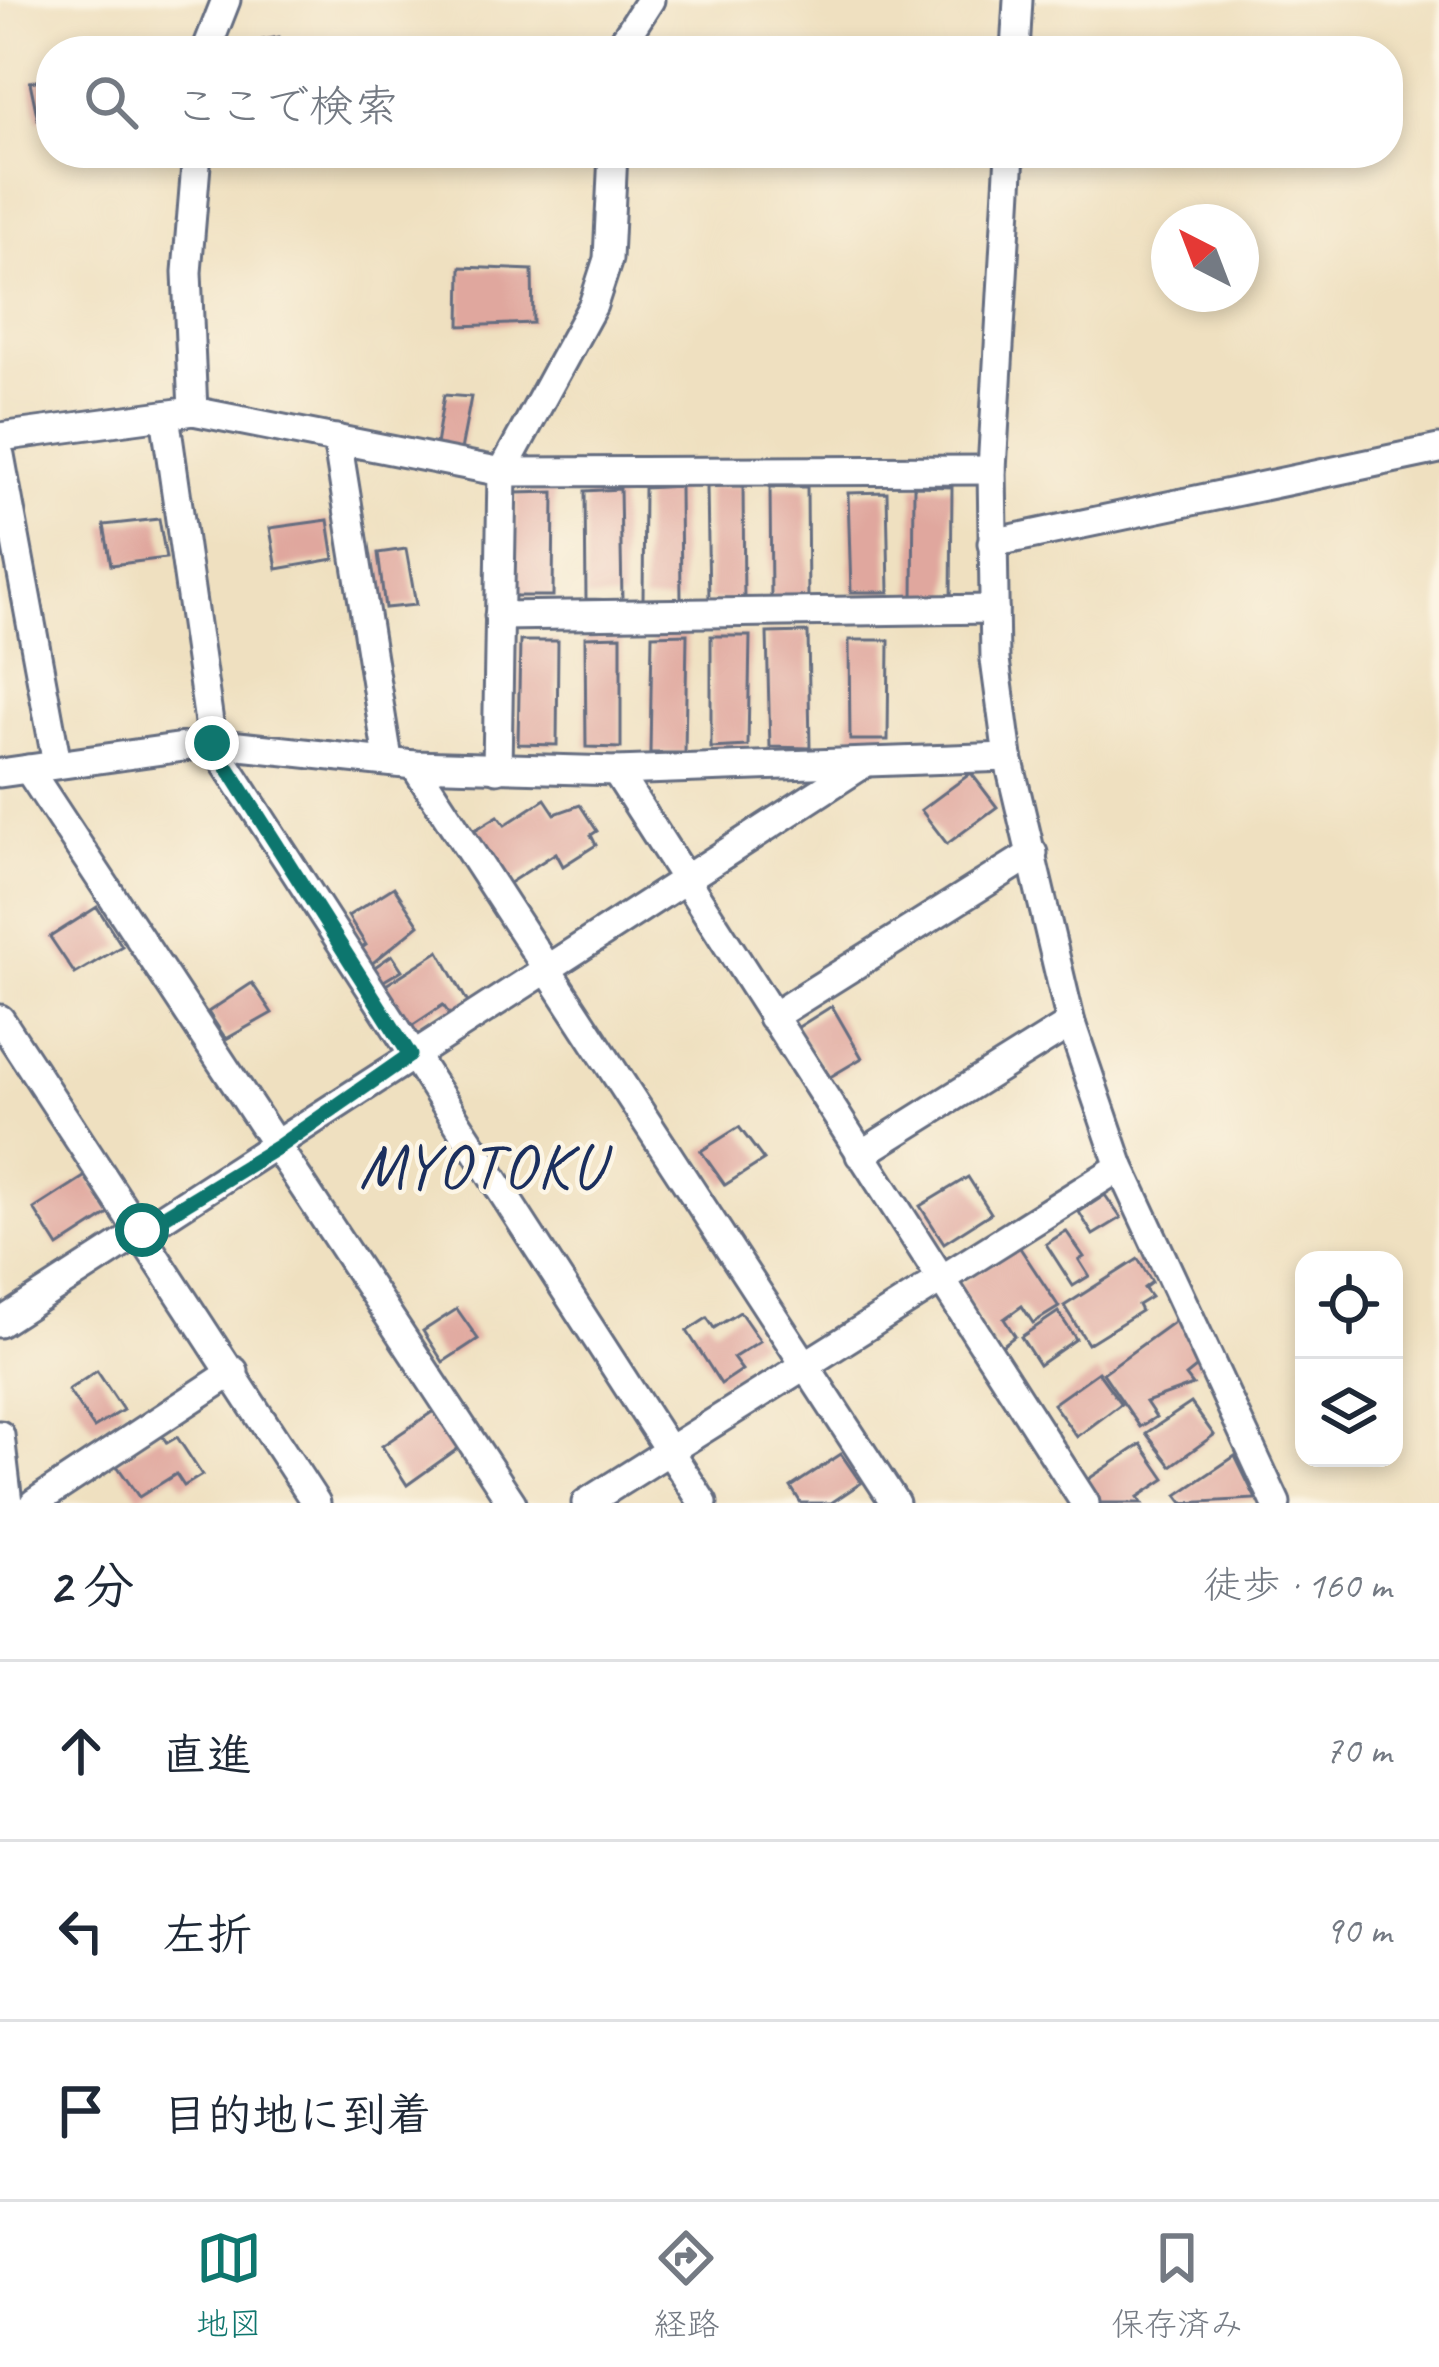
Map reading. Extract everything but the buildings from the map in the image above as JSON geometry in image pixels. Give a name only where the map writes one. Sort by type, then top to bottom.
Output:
[{"type":"street","points":[[212,36],[226,0]]},
{"type":"street","points":[[627,36],[650,0]]},
{"type":"street","points":[[1016,36],[1018,0]]},
{"type":"street","points":[[196,168],[179,413],[212,743],[703,1503]]},
{"type":"street","points":[[497,769],[502,472],[593,304],[608,259],[612,168]]},
{"type":"street","points":[[1009,168],[992,470],[994,609],[1008,757],[1071,1023],[1120,1166],[1276,1503]]},
{"type":"street","points":[[0,437],[179,413],[502,472],[992,470]]},
{"type":"street","points":[[337,440],[401,762],[547,972],[896,1503]]},
{"type":"street","points":[[992,543],[1439,449]]},
{"type":"street","points":[[0,455],[57,764]]},
{"type":"street","points":[[499,616],[994,609]]},
{"type":"street","points":[[512,1503],[278,1147],[14,771],[212,743],[497,769],[616,771],[1008,757]]},
{"type":"street","points":[[0,1323],[862,765]]},
{"type":"street","points":[[616,771],[1085,1503]]},
{"type":"street","points":[[772,1017],[1033,853]]},
{"type":"street","points":[[0,1019],[316,1503]]},
{"type":"street","points":[[860,1154],[1071,1023]]},
{"type":"street","points":[[586,1503],[1120,1166]]},
{"type":"street","points":[[34,1503],[234,1371]]},
{"type":"street","points":[[0,1435],[8,1503]]},
{"type":"district","name":"MYOTOKU","points":[[482,1165]]},
{"type":"route","points":[[142,1230],[278,1147],[410,1055],[212,743]]}]
